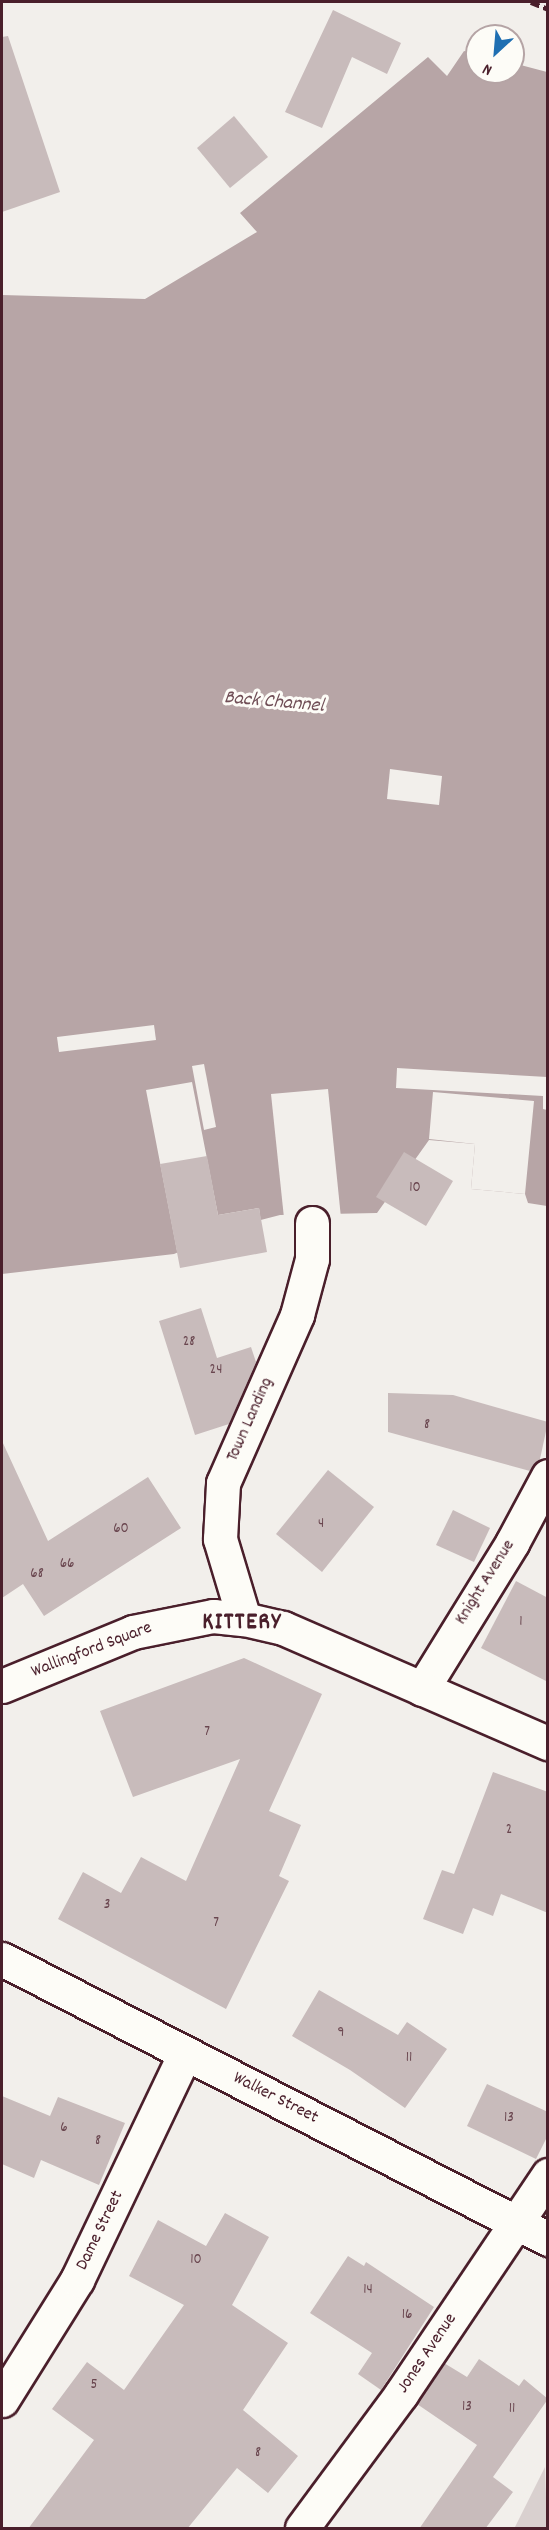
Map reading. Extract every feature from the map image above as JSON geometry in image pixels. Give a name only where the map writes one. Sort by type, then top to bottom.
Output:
[{"type":"street","name":"Town Landing","points":[[244,1619],[220,1539],[223,1483],[297,1315],[312,1258],[312,1223]]},
{"type":"street","name":"Knight Avenue","points":[[422,1689],[512,1543],[548,1476]]},
{"type":"street","name":"Wallingford Square","points":[[2,1686],[133,1632],[213,1616],[244,1619],[283,1628],[548,1743]]},
{"type":"street","name":"Walker Street","points":[[2,1959],[548,2240]]},
{"type":"street","name":"Dame Street","points":[[2,2400],[77,2280],[185,2054]]},
{"type":"street","name":"Jones Avenue","points":[[302,2529],[339,2483],[518,2223],[548,2175]]},
{"type":"shaded area","points":[[545,2467],[547,2528],[517,2528],[515,2527]]},
{"type":"water","name":"Back Channel","points":[[464,51],[465,84],[525,84],[525,66],[547,72],[547,1206],[528,1203],[525,1194],[471,1189],[475,1144],[429,1140],[377,1213],[280,1215],[238,1226],[174,1254],[2,1274],[2,295],[145,299],[257,232],[240,213],[428,57],[447,76]]},
{"type":"pier","points":[[390,769],[442,776],[439,805],[387,799]]},
{"type":"pier","points":[[154,1025],[156,1040],[59,1052],[57,1037]]},
{"type":"pier","points":[[204,1064],[216,1127],[204,1130],[192,1066]]},
{"type":"pier","points":[[397,1068],[547,1077],[547,1110],[543,1109],[543,1096],[396,1088]]},
{"type":"pier","points":[[192,1082],[218,1215],[259,1208],[261,1223],[178,1256],[146,1090]]},
{"type":"pier","points":[[328,1089],[341,1218],[284,1218],[271,1094]]},
{"type":"pier","points":[[433,1092],[534,1101],[525,1194],[471,1189],[475,1144],[429,1139]]},
{"type":"building","points":[[333,10],[401,43],[387,74],[352,57],[322,128],[285,112]]},
{"type":"building","points":[[8,36],[60,192],[2,212],[2,37]]},
{"type":"building","points":[[234,116],[268,157],[230,188],[197,148]]},
{"type":"building","points":[[404,1152],[453,1181],[426,1226],[376,1197]]},
{"type":"building","points":[[207,1156],[218,1215],[259,1208],[267,1252],[180,1268],[160,1164]]},
{"type":"building","points":[[201,1308],[217,1358],[251,1347],[256,1362],[229,1424],[195,1435],[159,1321]]},
{"type":"building","points":[[388,1393],[453,1395],[548,1422],[540,1459],[530,1471],[388,1432]]},
{"type":"building","points":[[2,1441],[48,1541],[148,1477],[181,1528],[44,1616],[23,1584],[2,1598]]},
{"type":"building","points":[[328,1470],[374,1507],[322,1572],[276,1534]]},
{"type":"building","points":[[453,1510],[490,1528],[474,1562],[436,1545]]},
{"type":"building","points":[[516,1581],[548,1598],[548,1682],[481,1648]]},
{"type":"building","points":[[244,1658],[322,1694],[269,1811],[301,1825],[279,1876],[289,1881],[226,2009],[58,1919],[83,1872],[121,1893],[141,1857],[186,1881],[240,1759],[133,1797],[100,1711]]},
{"type":"building","points":[[493,1772],[548,1792],[548,1913],[501,1894],[493,1916],[473,1908],[463,1934],[423,1919],[442,1870],[454,1874]]},
{"type":"building","points":[[319,1990],[398,2035],[407,2022],[447,2049],[405,2108],[350,2070],[292,2036]]},
{"type":"building","points":[[487,2084],[548,2112],[548,2135],[536,2159],[467,2126]]},
{"type":"building","points":[[2,2096],[50,2116],[58,2097],[125,2123],[99,2185],[41,2160],[34,2178],[2,2164]]},
{"type":"building","points":[[225,2213],[269,2237],[232,2305],[288,2343],[243,2410],[298,2456],[268,2493],[237,2468],[187,2529],[28,2529],[94,2440],[52,2409],[87,2362],[124,2390],[184,2305],[129,2276],[158,2220],[206,2246]]},
{"type":"building","points":[[348,2256],[364,2266],[366,2262],[434,2307],[381,2390],[358,2374],[372,2353],[310,2313]]},
{"type":"building","points":[[479,2359],[519,2386],[524,2379],[548,2399],[493,2477],[513,2492],[485,2529],[419,2529],[477,2445],[417,2404],[444,2363],[467,2377]]},
{"type":"railway","points":[[531,2],[548,9]]},
{"type":"district","name":"KITTERY","points":[[242,1624]]}]
